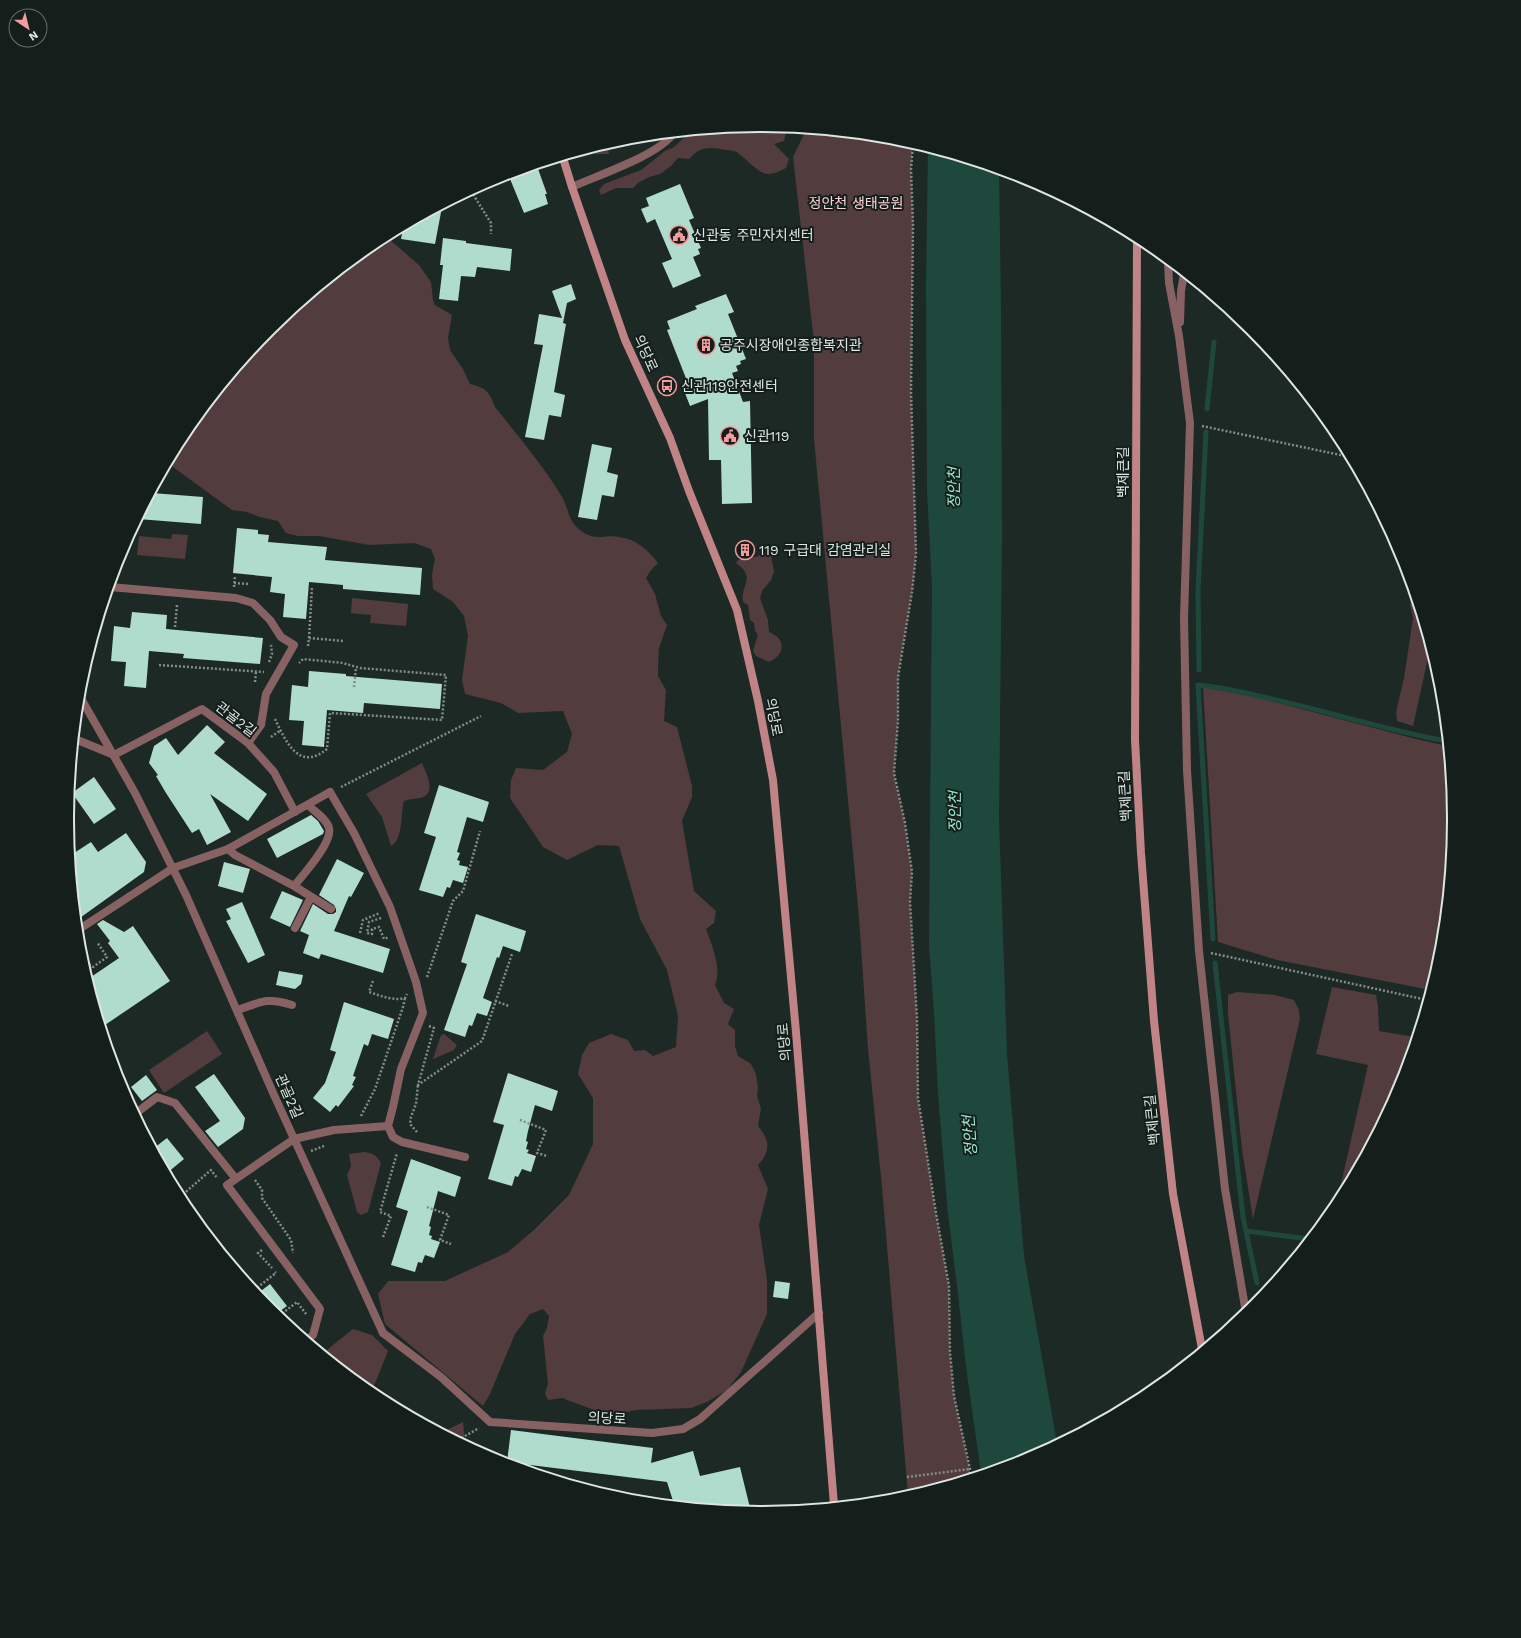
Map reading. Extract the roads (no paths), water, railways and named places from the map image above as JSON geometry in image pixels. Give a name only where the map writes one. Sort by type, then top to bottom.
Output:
[{"type":"main road","name":"의당로","points":[[564,162],[625,340],[670,438],[689,491],[737,610],[758,701],[773,788],[796,1032],[834,1501]]},
{"type":"main road","name":"백제큰길","points":[[1137,245],[1135,740],[1141,853],[1154,1020],[1173,1194],[1201,1345]]},
{"type":"street","points":[[572,187],[647,154],[667,142],[670,138]]},
{"type":"street","points":[[1168,267],[1169,283],[1179,336],[1190,423],[1184,626],[1187,770],[1198,951],[1225,1189],[1245,1305]]},
{"type":"street","points":[[1179,336],[1180,291],[1183,278]]},
{"type":"street","points":[[114,588],[236,598],[253,603],[270,620],[281,637],[294,644],[266,694],[260,724],[248,743]]},
{"type":"street","name":"관골2길","points":[[84,704],[142,806],[173,868],[238,1010],[294,1139],[383,1333],[441,1377],[490,1422]]},
{"type":"street","name":"관골2길","points":[[114,755],[202,709],[248,743],[274,772],[295,812]]},
{"type":"street","points":[[79,741],[114,755]]},
{"type":"street","points":[[83,927],[173,868],[228,848],[330,792],[354,833],[390,907],[416,982],[423,1013],[401,1069],[394,1107],[388,1126],[393,1136],[402,1142],[465,1157]]},
{"type":"street","points":[[294,886],[315,860],[330,835],[329,826],[308,805]]},
{"type":"street","points":[[228,848],[235,855],[294,886],[331,909]]},
{"type":"street","points":[[295,928],[311,897]]},
{"type":"street","points":[[238,1010],[264,1001],[277,1000],[292,1005]]},
{"type":"street","points":[[140,1111],[157,1097],[175,1103],[236,1179]]},
{"type":"street","points":[[311,1337],[313,1335],[320,1309],[227,1185],[294,1139],[334,1130],[388,1126]]},
{"type":"street","name":"의당로","points":[[490,1422],[652,1433],[683,1429],[700,1419],[725,1398],[819,1313]]},
{"type":"water","name":"정안천","points":[[928,154],[999,176],[1002,535],[999,818],[1007,1054],[1024,1256],[1056,1438],[980,1469],[966,1367],[948,1215],[938,1094],[929,945],[932,587],[927,490],[926,286]]},
{"type":"waterway","points":[[1207,409],[1214,342]]},
{"type":"waterway","points":[[1199,670],[1198,591],[1206,432]]},
{"type":"waterway","points":[[1213,939],[1198,685],[1268,698],[1442,740]]},
{"type":"waterway","points":[[1215,963],[1243,1217],[1257,1283]]},
{"type":"waterway","points":[[1246,1231],[1304,1238]]},
{"type":"place","name":"신관동 주민자치센터","points":[[679,235]]},
{"type":"place","name":"공주시장애인종합복지관","points":[[706,345]]},
{"type":"place","name":"신관119안전센터","points":[[667,386]]},
{"type":"place","name":"신관119","points":[[730,436]]},
{"type":"place","name":"119 구급대 감염관리실","points":[[745,550]]},
{"type":"park label","name":"정안천 생태공원","points":[[856,203]]}]
